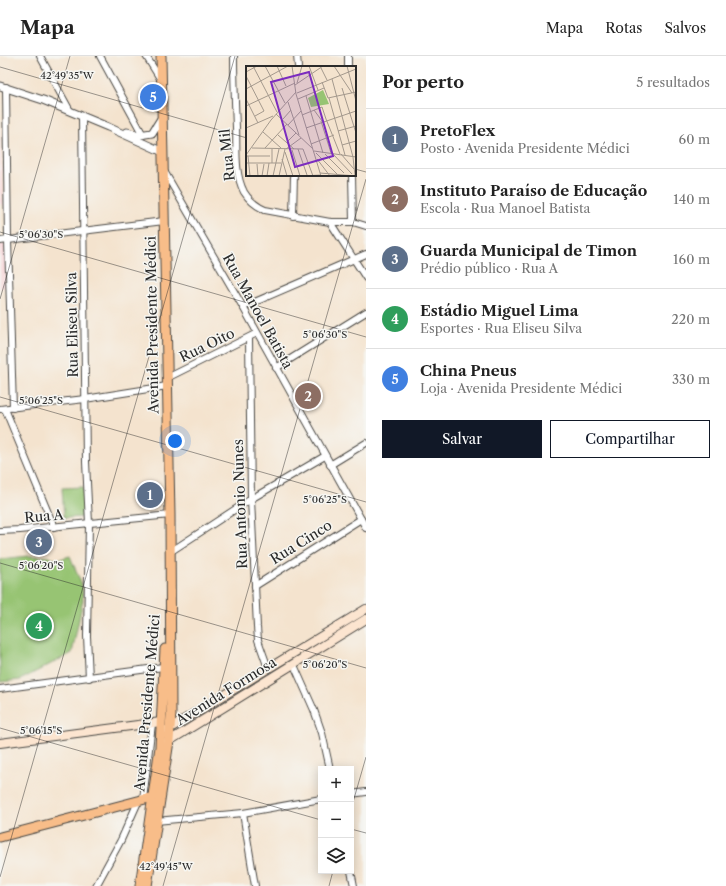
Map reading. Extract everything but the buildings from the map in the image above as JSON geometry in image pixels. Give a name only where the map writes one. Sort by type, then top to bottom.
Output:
[{"type":"main road","name":"Avenida Presidente Médici","points":[[147,886],[170,728],[170,515],[161,56]]},
{"type":"main road","name":"Avenida Presidente Médici","points":[[140,886],[160,747],[163,667],[170,593]]},
{"type":"main road","name":"Avenida Formosa","points":[[161,733],[268,668],[310,649],[352,623],[366,609]]},
{"type":"main road","name":"Avenida Formosa","points":[[352,623],[366,619]]},
{"type":"main road","name":"Avenida Formosa","points":[[160,747],[294,664],[310,649]]},
{"type":"main road","points":[[0,743],[161,722]]},
{"type":"main road","points":[[0,837],[153,797]]},
{"type":"street","points":[[40,56],[70,111]]},
{"type":"street","points":[[100,56],[143,135]]},
{"type":"street","points":[[146,56],[162,81]]},
{"type":"street","name":"Rua Mil","points":[[234,56],[238,173],[242,187],[250,200],[265,210],[330,222],[353,222],[366,226]]},
{"type":"street","points":[[13,408],[2,86],[43,100],[82,117],[132,134],[152,134],[162,117]]},
{"type":"street","name":"Rua Eliseu Silva","points":[[82,117],[82,231],[86,462],[89,524],[87,636],[89,678]]},
{"type":"street","points":[[108,126],[163,152]]},
{"type":"street","name":"Rua Manoel Batista","points":[[163,168],[243,307],[366,528]]},
{"type":"street","points":[[293,216],[294,176]]},
{"type":"street","points":[[352,176],[353,222]]},
{"type":"street","points":[[0,241],[164,221]]},
{"type":"street","points":[[330,222],[366,278]]},
{"type":"street","points":[[243,307],[366,254]]},
{"type":"street","points":[[276,368],[366,312]]},
{"type":"street","name":"Rua Oito","points":[[3,409],[85,399],[167,382],[257,333]]},
{"type":"street","name":"Rua Antonio Nunes","points":[[249,338],[251,499],[254,586],[258,640],[268,668]]},
{"type":"street","points":[[3,409],[54,527]]},
{"type":"street","points":[[330,465],[366,443]]},
{"type":"street","points":[[170,552],[251,499],[325,456]]},
{"type":"street","name":"Rua A","points":[[0,531],[89,524],[170,515]]},
{"type":"street","name":"Rua Cinco","points":[[254,586],[361,519]]},
{"type":"street","points":[[294,664],[322,732],[329,766]]},
{"type":"street","points":[[0,689],[163,667]]},
{"type":"street","points":[[96,886],[140,801],[152,724]]},
{"type":"street","points":[[354,794],[366,792]]},
{"type":"street","points":[[156,821],[243,813],[318,800]]},
{"type":"street","points":[[243,813],[255,886]]},
{"type":"street","points":[[352,874],[354,886]]},
{"type":"shaded area","points":[[0,123],[3,204],[0,205]]},
{"type":"shaded area","points":[[0,244],[5,244],[7,287],[0,288]]},
{"type":"green space","points":[[83,487],[85,517],[64,518],[62,488]]},
{"type":"green space","points":[[29,556],[49,557],[57,560],[70,556],[82,585],[83,600],[72,653],[20,680],[0,682],[0,559]]},
{"type":"place","name":"China Pneus","points":[[153,97]]},
{"type":"place","name":"Instituto Paraíso de Educação","points":[[308,396]]},
{"type":"place","name":"PretoFlex","points":[[150,495]]},
{"type":"place","name":"Guarda Municipal de Timon","points":[[39,542]]},
{"type":"place","name":"Estádio Miguel Lima","points":[[39,626]]}]
